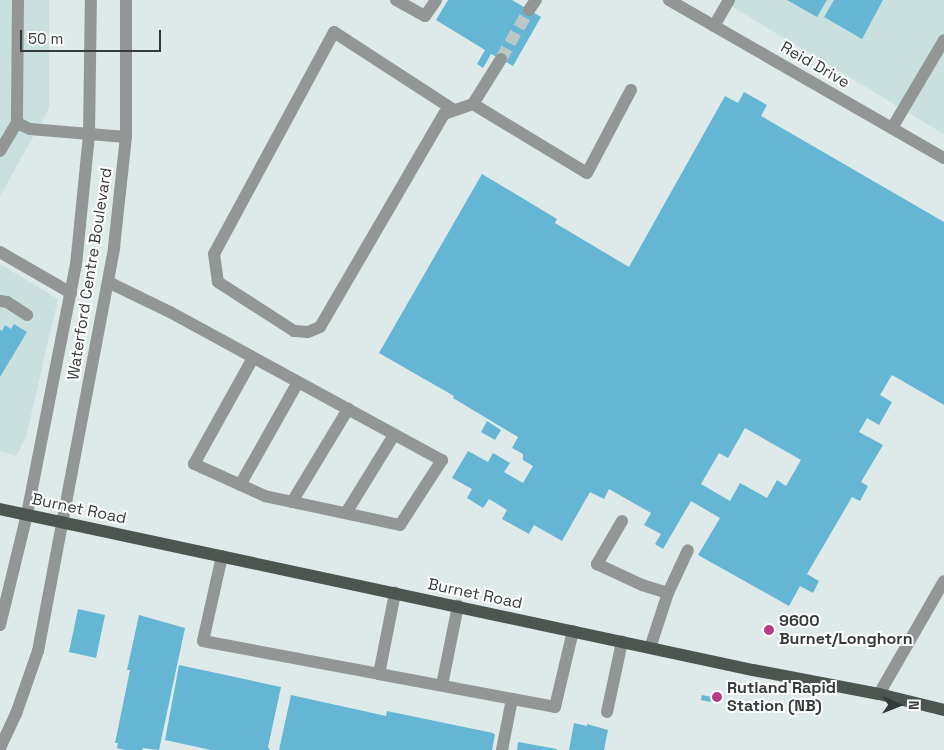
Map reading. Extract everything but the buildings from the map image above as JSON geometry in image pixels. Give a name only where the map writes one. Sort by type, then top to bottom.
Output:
[{"type":"main road","name":"Burnet Road","points":[[0,509],[650,648],[879,694],[944,710]]},
{"type":"street","points":[[0,151],[17,123],[18,0]]},
{"type":"street","name":"Waterford Centre Boulevard","points":[[0,625],[27,514],[71,293],[89,135],[91,0]]},
{"type":"street","name":"Waterford Centre Boulevard","points":[[0,748],[32,674],[63,522],[108,282],[121,202],[126,138],[126,0]]},
{"type":"street","points":[[396,0],[425,16],[436,0]]},
{"type":"street","name":"Reid Drive","points":[[669,0],[944,158]]},
{"type":"street","points":[[714,26],[729,0]]},
{"type":"street","points":[[454,110],[334,32],[214,254],[218,282],[294,331],[308,332],[320,328],[444,114],[473,104],[501,60]]},
{"type":"street","points":[[892,128],[944,40]]},
{"type":"street","points":[[473,104],[587,173],[632,90]]},
{"type":"street","points":[[17,123],[30,129],[126,138]]},
{"type":"street","points":[[0,252],[71,293]]},
{"type":"street","points":[[108,282],[140,296],[442,460],[400,525],[265,496],[194,464],[253,358]]},
{"type":"street","points":[[0,301],[7,302],[28,315]]},
{"type":"street","points":[[240,485],[298,382]]},
{"type":"street","points":[[292,502],[348,409]]},
{"type":"street","points":[[346,513],[394,435]]},
{"type":"street","points":[[622,521],[597,564],[642,585],[668,593]]},
{"type":"street","points":[[650,648],[668,593],[688,550]]},
{"type":"street","points":[[222,556],[203,641],[556,707],[573,631]]},
{"type":"street","points":[[879,694],[944,581]]},
{"type":"street","points":[[380,674],[395,593]]},
{"type":"street","points":[[442,685],[458,606]]},
{"type":"street","points":[[608,712],[622,642]]},
{"type":"street","points":[[502,750],[512,698]]},
{"type":"shaded area","points":[[0,0],[49,0],[49,108],[0,196]]},
{"type":"shaded area","points":[[721,0],[944,0],[944,134]]},
{"type":"shaded area","points":[[0,264],[58,299],[26,437],[16,456],[0,451]]},
{"type":"tunnel","points":[[501,59],[529,10]]},
{"type":"place","name":"9600 Burnet/Longhorn","points":[[769,630]]},
{"type":"place","name":"Rutland Rapid Station (NB)","points":[[717,697]]}]
